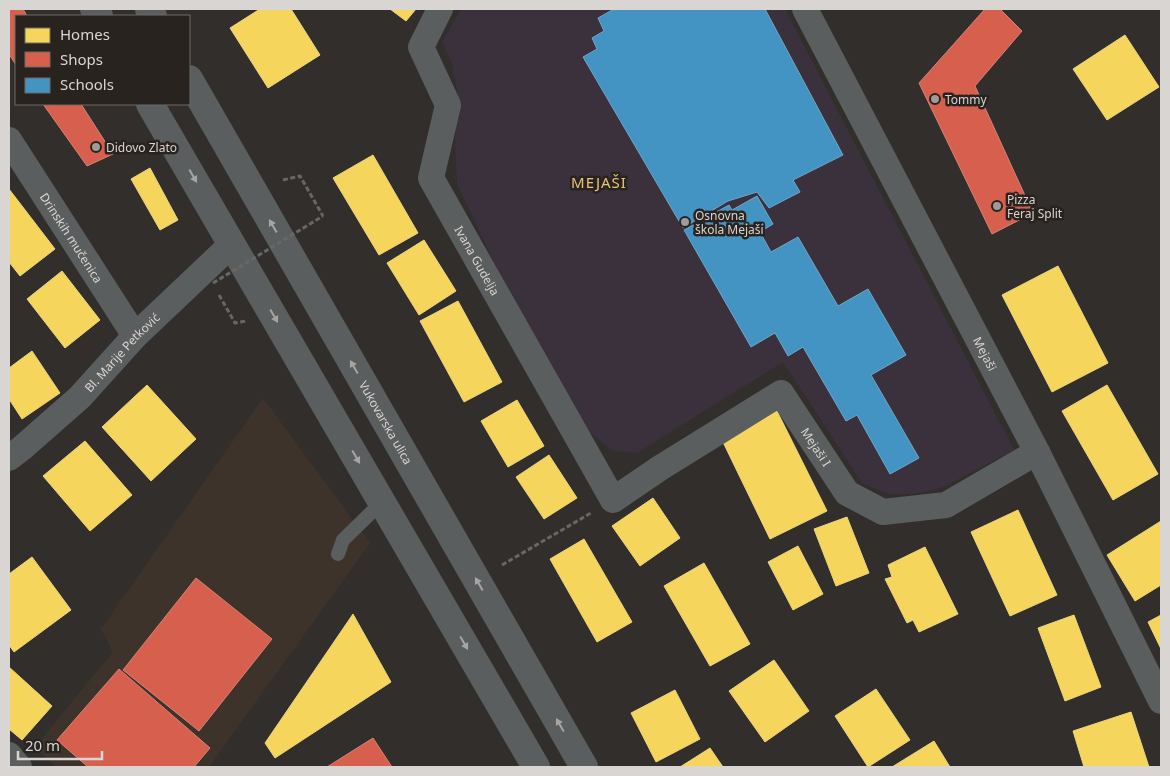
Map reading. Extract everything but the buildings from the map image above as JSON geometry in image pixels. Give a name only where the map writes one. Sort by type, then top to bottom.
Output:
[{"type":"street","name":"Ivana Gudelja","points":[[440,9],[421,47],[448,105],[431,178],[613,500]]},
{"type":"street","name":"Mejaši","points":[[806,9],[1038,452],[1161,701]]},
{"type":"street","name":"Vukovarska ulica","points":[[190,81],[584,767]]},
{"type":"street","points":[[151,105],[536,767]]},
{"type":"street","name":"Drinskih mučenica","points":[[9,140],[134,336]]},
{"type":"street","name":"Bl. Marije Petković","points":[[13,446],[80,398],[134,336],[232,244]]},
{"type":"street","name":"Mejaši I","points":[[613,500],[660,468],[781,393],[847,493],[883,512],[946,505],[1038,452]]},
{"type":"street","points":[[9,756],[19,767]]},
{"type":"lane","points":[[338,554],[343,540],[382,502]]},
{"type":"path","points":[[213,283],[324,216],[300,176],[283,180]]},
{"type":"path","points":[[217,291],[235,323]]},
{"type":"path","points":[[502,565],[613,500]]},
{"type":"shaded area","name":"Osnovna škola Mejaši","points":[[461,9],[785,9],[1014,450],[944,487],[914,494],[889,494],[862,483],[783,362],[637,453],[613,451],[582,426],[493,260],[457,184],[455,139],[457,90],[452,64],[442,42]]},
{"type":"shaded area","points":[[263,398],[370,543],[209,767],[57,767],[34,748],[113,652],[101,629]]},
{"type":"place","name":"Tommy","points":[[935,99]]},
{"type":"place","name":"Didovo Zlato","points":[[96,147]]},
{"type":"place","name":"Pizza Feraj Split","points":[[997,206]]},
{"type":"place","name":"Osnovna škola Mejaši","points":[[685,222]]},
{"type":"district","name":"MEJAŠI","points":[[599,182]]}]
